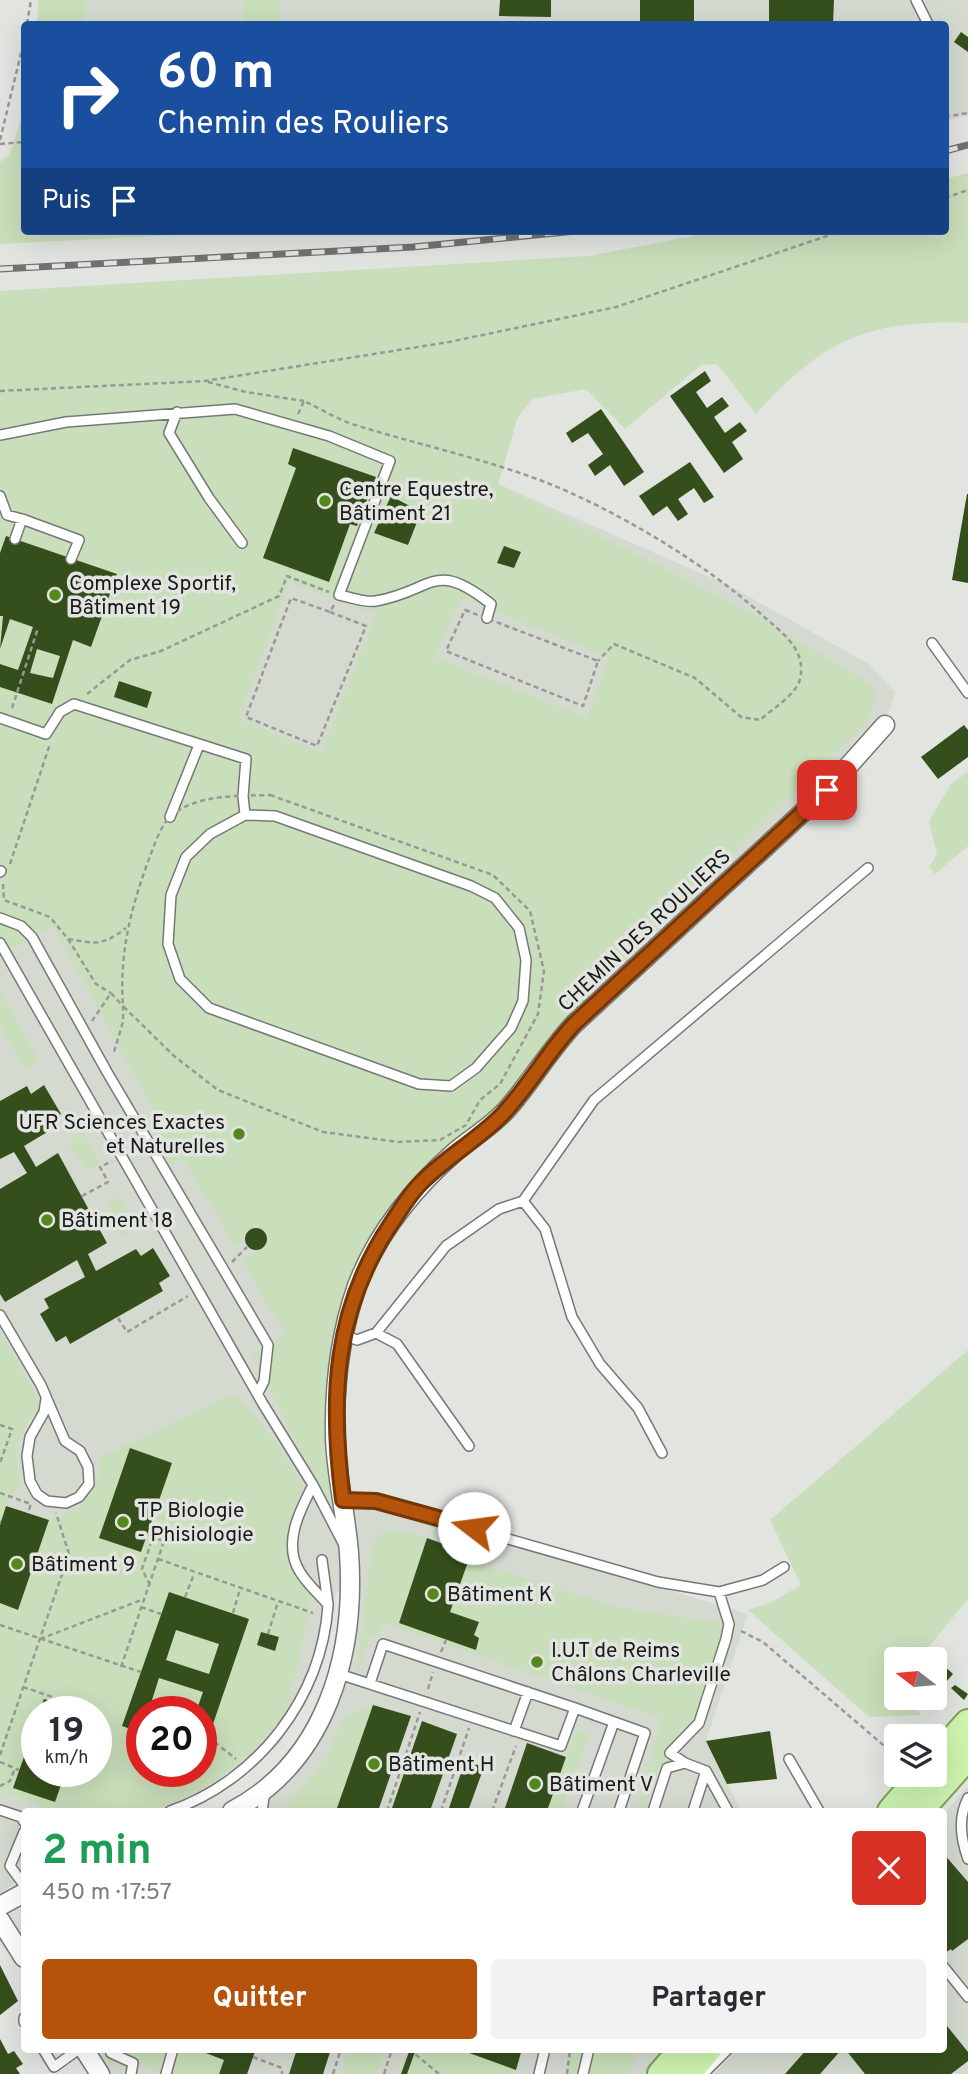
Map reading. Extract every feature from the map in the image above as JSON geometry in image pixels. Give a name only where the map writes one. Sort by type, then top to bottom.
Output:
[{"type":"main road","points":[[947,1746],[968,1723]]},
{"type":"main road","points":[[922,1808],[968,1756]]},
{"type":"main road","points":[[894,1808],[912,1787]]},
{"type":"main road","points":[[661,2074],[679,2053]]},
{"type":"main road","points":[[687,2074],[705,2053]]},
{"type":"street","name":"CHEMIN DES ROULIERS","points":[[237,1808],[266,1790],[296,1760],[326,1710],[339,1674],[348,1628],[349,1554],[335,1416],[335,1391],[344,1335],[357,1287],[370,1255],[422,1181],[509,1107],[550,1050],[574,1024],[827,790],[885,725]]},
{"type":"street","points":[[0,1906],[21,1895]]},
{"type":"street","points":[[0,1920],[21,1953]]},
{"type":"street","points":[[87,2053],[100,2074]]},
{"type":"lane","points":[[916,0],[926,21]]},
{"type":"lane","points":[[0,435],[66,422],[235,409],[292,424],[390,461],[338,595],[375,601],[446,578],[471,588],[491,604],[487,618]]},
{"type":"lane","points":[[177,412],[169,433],[209,498],[243,543]]},
{"type":"lane","points":[[0,496],[7,516],[79,540],[71,559]]},
{"type":"lane","points":[[15,539],[22,519]]},
{"type":"lane","points":[[932,643],[968,694]]},
{"type":"lane","points":[[0,718],[46,734],[60,712],[74,704],[246,760],[243,796],[245,815]]},
{"type":"lane","points":[[170,817],[199,745]]},
{"type":"lane","points":[[245,815],[275,816],[471,886],[495,898],[519,928],[526,960],[523,1001],[511,1028],[476,1069],[451,1086],[419,1084],[209,1008],[180,979],[168,944],[171,895],[186,857],[210,834],[245,815]]},
{"type":"lane","points":[[344,1335],[357,1340],[376,1333],[446,1246],[499,1209],[523,1201],[594,1100],[868,868]]},
{"type":"lane","points":[[0,918],[21,926],[32,937],[107,1072],[268,1345],[264,1381],[258,1393]]},
{"type":"lane","points":[[0,943],[313,1485],[349,1554]]},
{"type":"lane","points":[[523,1201],[545,1229],[572,1317],[600,1364],[638,1408],[662,1453]]},
{"type":"lane","points":[[0,1315],[41,1385],[65,1441],[80,1451],[88,1467],[89,1485],[79,1497],[54,1504],[37,1494],[30,1481],[27,1456],[30,1437],[44,1412],[46,1399]]},
{"type":"lane","points":[[376,1333],[397,1344],[469,1446]]},
{"type":"lane","points":[[313,1485],[295,1521],[293,1556],[299,1572],[328,1605]]},
{"type":"lane","points":[[343,1500],[376,1501],[658,1582],[719,1592],[763,1580],[784,1567]]},
{"type":"lane","points":[[179,1808],[192,1804],[248,1768],[267,1748],[301,1700],[318,1656],[327,1618],[328,1605],[322,1560]]},
{"type":"lane","points":[[719,1592],[729,1624],[699,1723],[670,1753],[685,1763],[706,1771],[726,1808]]},
{"type":"lane","points":[[370,1683],[383,1644],[645,1733],[620,1808]]},
{"type":"lane","points":[[339,1674],[561,1746],[575,1709]]},
{"type":"lane","points":[[517,1732],[528,1692]]},
{"type":"lane","points":[[583,1808],[614,1722]]},
{"type":"lane","points":[[789,1759],[817,1808]]},
{"type":"lane","points":[[654,1808],[667,1768],[685,1763]]},
{"type":"lane","points":[[694,1808],[706,1771]]},
{"type":"lane","points":[[263,1808],[266,1790]]},
{"type":"lane","points":[[968,1798],[961,1811],[963,1846],[968,1859]]},
{"type":"lane","points":[[0,1810],[21,1817]]},
{"type":"lane","points":[[21,1839],[10,1866],[21,1881]]},
{"type":"lane","points":[[947,1971],[968,1997]]},
{"type":"lane","points":[[45,2053],[54,2067],[73,2053]]},
{"type":"lane","points":[[115,2053],[133,2063],[131,2074]]},
{"type":"lane","points":[[166,2074],[172,2053]]},
{"type":"lane","points":[[539,2074],[544,2053]]},
{"type":"lane","points":[[583,2074],[588,2053]]},
{"type":"lane","points":[[703,2074],[724,2053]]},
{"type":"path","points":[[28,21],[31,0]]},
{"type":"path","points":[[21,54],[0,142],[21,142]]},
{"type":"path","points":[[949,116],[968,113]]},
{"type":"path","points":[[949,197],[968,190]]},
{"type":"path","points":[[0,391],[205,381],[449,341],[616,307],[830,235]]},
{"type":"path","points":[[205,381],[246,392],[304,401],[349,423],[436,446],[547,483],[632,525],[730,586],[793,643],[800,660],[801,676],[799,685],[760,720],[741,717],[695,678],[614,644],[598,662],[583,706],[446,651],[465,610],[598,662]]},
{"type":"path","points":[[292,424],[304,401]]},
{"type":"path","points":[[74,704],[130,660],[161,651],[278,596],[287,576],[338,595],[330,612]]},
{"type":"path","points":[[291,598],[330,612],[366,626],[317,746],[246,717],[291,598]]},
{"type":"path","points":[[10,722],[37,628]]},
{"type":"path","points":[[51,727],[50,743],[4,872],[4,900],[51,917],[96,984],[111,993],[123,1006],[174,1056],[218,1090],[323,1132],[398,1142],[440,1140],[466,1125],[480,1100],[500,1084],[538,1014],[544,971],[530,911],[493,875],[270,795],[212,799],[188,806],[170,817],[156,841],[126,928],[123,1006],[123,1022],[107,1072]]},
{"type":"path","points":[[68,939],[98,944],[108,942],[126,928]]},
{"type":"path","points":[[85,1033],[111,993]]},
{"type":"path","points":[[82,1196],[108,1182]]},
{"type":"path","points":[[225,1270],[247,1247]]},
{"type":"path","points":[[118,1318],[127,1332],[200,1289]]},
{"type":"path","points":[[0,1425],[12,1429],[0,1463]]},
{"type":"path","points":[[0,1493],[31,1504],[28,1511]]},
{"type":"path","points":[[0,1755],[69,1554],[54,1504]]},
{"type":"path","points":[[121,1667],[164,1541],[148,1535]]},
{"type":"path","points":[[150,1585],[142,1569],[153,1537]]},
{"type":"path","points":[[158,1559],[327,1618]]},
{"type":"path","points":[[185,1597],[194,1572]]},
{"type":"path","points":[[233,1613],[240,1589]]},
{"type":"path","points":[[39,1639],[144,1599]]},
{"type":"path","points":[[268,1634],[278,1602]]},
{"type":"path","points":[[141,1608],[161,1614]]},
{"type":"path","points":[[729,1624],[762,1642],[884,1746]]},
{"type":"path","points":[[0,1625],[141,1672]]},
{"type":"path","points":[[22,1687],[50,1696]]},
{"type":"path","points":[[388,1808],[424,1701]]},
{"type":"path","points":[[442,1808],[473,1717]]},
{"type":"path","points":[[493,1808],[517,1732]]},
{"type":"path","points":[[217,1744],[248,1768]]},
{"type":"path","points":[[0,1762],[17,1769],[10,1781],[0,1786]]},
{"type":"path","points":[[333,2074],[340,2053]]},
{"type":"path","points":[[384,2074],[391,2053]]},
{"type":"path","points":[[414,2053],[439,2074]]},
{"type":"path","points":[[567,2074],[570,2053]]},
{"type":"path","points":[[253,2057],[280,2067],[280,2074]]},
{"type":"shaded area","points":[[86,0],[244,0],[243,21],[85,21]]},
{"type":"shaded area","points":[[280,0],[968,0],[968,115],[949,120],[949,21],[279,21]]},
{"type":"shaded area","name":"UFR Sciences Exactes et Naturelles","points":[[0,424],[498,484],[730,586],[867,663],[895,692],[885,725],[422,1181],[371,1255],[344,1335],[343,1500],[376,1501],[748,1614],[706,1741],[740,1808],[237,1808],[259,1795],[326,1710],[349,1579],[336,1594],[281,1743],[217,1786],[217,1696],[126,1696],[126,1787],[216,1787],[184,1808],[21,1808],[21,1877],[0,1894]]},
{"type":"shaded area","points":[[968,1786],[968,2074],[714,2074],[732,2053],[947,2053],[947,1810]]},
{"type":"shaded area","points":[[87,2053],[679,2053],[661,2074],[100,2074]]},
{"type":"green space","points":[[38,0],[86,0],[85,21],[37,21]]},
{"type":"green space","points":[[244,0],[280,0],[279,21],[243,21]]},
{"type":"green space","points":[[21,119],[21,235],[177,235],[0,244],[0,162],[10,154]]},
{"type":"green space","name":"UFR Sciences Exactes et Naturelles","points":[[968,173],[968,323],[902,325],[850,339],[803,368],[756,414],[717,364],[701,365],[625,429],[586,389],[533,399],[518,417],[498,484],[744,609],[871,684],[876,699],[868,721],[647,938],[550,1050],[509,1107],[422,1181],[357,1287],[335,1416],[349,1554],[253,1354],[285,1335],[243,1262],[264,1245],[267,1237],[264,1231],[252,1228],[236,1248],[183,1159],[171,1165],[153,1133],[162,1126],[53,926],[0,955],[0,291],[589,256],[698,235],[949,235],[949,178]],"holes":[[[289,582],[376,614],[321,753],[239,719]],[[462,597],[609,658],[587,718],[434,657]]]},
{"type":"green space","points":[[968,772],[968,846],[935,874],[929,867],[937,854],[929,821],[951,784]]},
{"type":"green space","points":[[0,992],[39,1060],[25,1070],[0,1025]]},
{"type":"green space","points":[[81,1131],[100,1163],[88,1171],[68,1144]]},
{"type":"green space","points":[[120,1197],[138,1229],[121,1237],[106,1204]]},
{"type":"green space","points":[[0,1330],[42,1406],[27,1423],[19,1440],[17,1460],[21,1483],[6,1506],[0,1524]]},
{"type":"green space","points":[[968,1350],[968,1599],[929,1647],[884,1647],[884,1710],[918,1710],[921,1715],[869,1717],[748,1610],[772,1602],[801,1585],[770,1520]]},
{"type":"green space","points":[[232,1394],[272,1437],[303,1487],[289,1530],[289,1555],[293,1567],[312,1594],[297,1670],[289,1690],[293,1692],[283,1715],[253,1751],[217,1779],[217,1696],[126,1696],[126,1787],[206,1787],[160,1808],[40,1808],[40,1805],[0,1792],[0,1603],[18,1609],[49,1520],[81,1507],[97,1481],[100,1458]]},
{"type":"green space","points":[[393,1530],[427,1538],[399,1623],[479,1638],[450,1612],[473,1548],[470,1560],[615,1607],[729,1624],[699,1723],[659,1768],[645,1808],[639,1808],[661,1718],[384,1623],[379,1636],[370,1635],[356,1681],[372,1544],[383,1532]]},
{"type":"green space","points":[[373,1705],[337,1808],[284,1808],[327,1757],[344,1717]]},
{"type":"green space","points":[[576,1730],[588,1734],[563,1808],[548,1808]]},
{"type":"green space","points":[[102,2053],[203,2053],[224,2062],[219,2074],[170,2074],[133,2063],[110,2066]]},
{"type":"green space","points":[[348,2053],[384,2053],[377,2074],[341,2074]]},
{"type":"green space","points":[[415,2053],[468,2053],[516,2070],[515,2074],[407,2074]]},
{"type":"green space","points":[[570,2053],[637,2053],[631,2074],[567,2074]]},
{"type":"building","points":[[500,0],[551,0],[551,17],[499,16]]},
{"type":"building","points":[[640,0],[694,0],[694,21],[640,21]]},
{"type":"building","points":[[769,0],[834,0],[833,21],[769,21]]},
{"type":"building","points":[[961,32],[968,37],[968,52],[954,42]]},
{"type":"building","points":[[705,371],[711,381],[696,392],[707,408],[722,397],[729,406],[714,417],[725,433],[740,422],[747,431],[732,442],[743,459],[724,473],[670,396]]},
{"type":"building","points":[[601,409],[644,472],[624,486],[610,465],[595,476],[588,465],[603,454],[588,433],[572,443],[566,433]]},
{"type":"building","name":"Centre Equestre, Bâtiment 21","points":[[293,448],[376,477],[357,526],[350,524],[329,582],[263,558],[296,468],[288,464]]},
{"type":"building","points":[[690,462],[714,497],[704,503],[694,488],[678,499],[688,514],[678,521],[667,506],[653,516],[639,496]]},
{"type":"building","points":[[968,494],[968,583],[952,580]]},
{"type":"building","points":[[391,496],[421,512],[408,545],[374,533]]},
{"type":"building","name":"Complexe Sportif, Bâtiment 19","points":[[6,536],[117,574],[91,647],[73,640],[52,704],[0,687],[0,664],[18,670],[33,627],[10,619],[0,649],[3,616],[0,616],[0,553]],"holes":[[[37,649],[60,656],[53,678],[30,673]]]},
{"type":"building","points":[[504,546],[521,552],[514,568],[497,563]]},
{"type":"building","points":[[119,681],[152,692],[147,708],[114,697]]},
{"type":"building","points":[[964,725],[968,730],[968,757],[938,779],[921,757]]},
{"type":"building","points":[[44,1085],[61,1114],[50,1121],[54,1128],[24,1146],[36,1167],[58,1153],[107,1243],[88,1254],[96,1271],[136,1249],[141,1256],[153,1248],[170,1276],[159,1283],[163,1291],[70,1344],[66,1336],[56,1342],[40,1314],[49,1308],[44,1299],[85,1277],[77,1260],[5,1302],[0,1294],[0,1189],[27,1173],[14,1152],[0,1159],[0,1101],[27,1086],[31,1094]]},
{"type":"building","points":[[256,1228],[264,1231],[267,1239],[264,1247],[256,1250],[248,1247],[245,1239],[248,1231]]},
{"type":"building","points":[[130,1448],[172,1463],[141,1552],[99,1538]]},
{"type":"building","name":"Bâtiment 9","points":[[6,1506],[49,1520],[18,1610],[0,1603],[0,1525]]},
{"type":"building","name":"Bâtiment K","points":[[427,1538],[449,1546],[450,1542],[473,1548],[450,1612],[479,1622],[474,1635],[479,1638],[476,1650],[399,1623]]},
{"type":"building","points":[[169,1592],[249,1619],[217,1712],[217,1696],[202,1696],[203,1692],[159,1678],[153,1696],[133,1696]],"holes":[[[176,1630],[219,1644],[209,1674],[166,1660]]]},
{"type":"building","points":[[261,1632],[279,1637],[275,1651],[257,1645]]},
{"type":"building","points":[[947,1669],[953,1674],[947,1681]]},
{"type":"building","points":[[955,1685],[968,1694],[964,1700],[951,1688]]},
{"type":"building","name":"Bâtiment H","points":[[373,1705],[411,1716],[379,1808],[337,1808]]},
{"type":"building","points":[[422,1721],[457,1734],[431,1808],[392,1808]]},
{"type":"building","points":[[770,1731],[777,1779],[727,1784],[706,1741]]},
{"type":"building","name":"Bâtiment V","points":[[527,1743],[566,1757],[548,1808],[505,1808]]},
{"type":"building","points":[[465,1761],[484,1767],[469,1808],[449,1808]]},
{"type":"building","points":[[21,1765],[21,1787],[60,1787],[55,1802],[13,1788]]},
{"type":"building","points":[[947,1858],[968,1882],[968,1939],[952,1951],[951,1949],[947,1952]]},
{"type":"building","points":[[0,1965],[18,2001],[0,2015]]},
{"type":"building","points":[[947,2026],[968,2052],[968,2061],[951,2074],[865,2074],[848,2053],[947,2053]]},
{"type":"building","points":[[0,2039],[8,2054],[14,2051],[23,2064],[16,2068],[20,2074],[0,2074]]},
{"type":"building","points":[[206,2053],[255,2053],[247,2074],[219,2074],[224,2060]]},
{"type":"building","points":[[296,2053],[330,2053],[323,2074],[289,2074]]},
{"type":"building","points":[[409,2053],[415,2053],[407,2074],[401,2074]]},
{"type":"building","points":[[469,2053],[521,2053],[516,2070]]},
{"type":"building","points":[[803,2053],[838,2053],[820,2074],[785,2074]]},
{"type":"railway","points":[[949,150],[968,145]]},
{"type":"railway","points":[[0,269],[413,247],[535,235]]},
{"type":"place","name":"Centre Equestre, Bâtiment 21","points":[[325,501]]},
{"type":"place","name":"Complexe Sportif, Bâtiment 19","points":[[55,595]]},
{"type":"place","name":"UFR Sciences Exactes et Naturelles","points":[[239,1134]]},
{"type":"place","name":"Bâtiment 18","points":[[47,1220]]},
{"type":"place","name":"TP Biologie - Phisiologie","points":[[123,1522]]},
{"type":"place","name":"Bâtiment 9","points":[[17,1564]]},
{"type":"place","name":"Bâtiment K","points":[[433,1594]]},
{"type":"place","name":"I.U.T de Reims Châlons Charleville","points":[[537,1662]]},
{"type":"place","name":"Bâtiment H","points":[[374,1764]]},
{"type":"place","name":"Bâtiment V","points":[[535,1784]]},
{"type":"route","points":[[474,1528],[376,1501],[343,1500],[335,1441],[335,1391],[347,1321],[370,1255],[422,1181],[509,1107],[550,1050],[574,1024],[827,790]]}]
